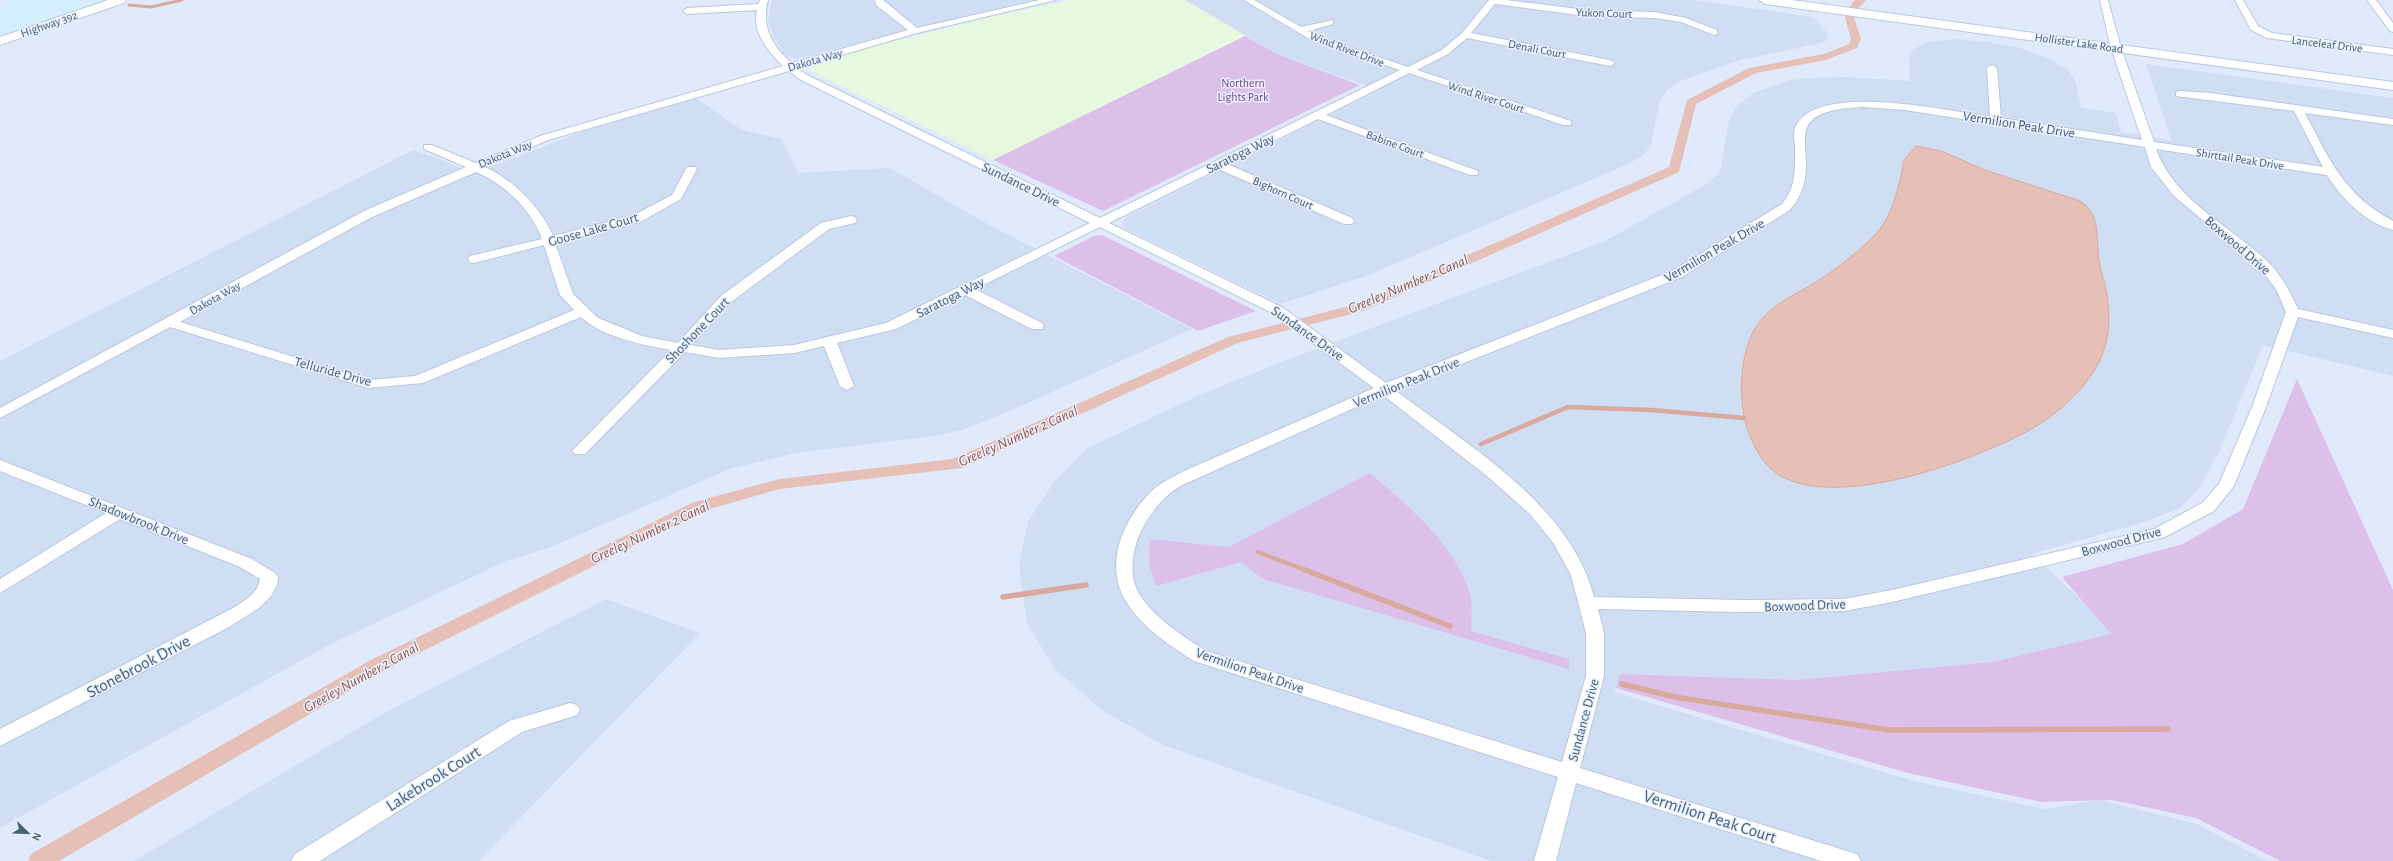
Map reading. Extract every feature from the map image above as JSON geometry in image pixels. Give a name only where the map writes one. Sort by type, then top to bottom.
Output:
[{"type":"street","points":[[0,40],[108,0]]},
{"type":"street","name":"Highway 392","points":[[0,40],[120,0]]},
{"type":"street","points":[[879,0],[879,3],[915,31]]},
{"type":"street","points":[[1002,0],[1015,8]]},
{"type":"street","name":"Dakota Way","points":[[0,414],[170,323],[368,214],[474,166],[544,138],[915,31],[1052,0]]},
{"type":"street","name":"Wind River Drive","points":[[1248,0],[1316,39],[1406,71]]},
{"type":"street","name":"Yukon Court","points":[[1494,0],[1586,13],[1655,15],[1683,20],[1714,32]]},
{"type":"street","name":"Saratoga Way","points":[[428,147],[496,176],[522,198],[546,233],[567,295],[593,321],[639,340],[719,354],[794,348],[891,326],[1406,71],[1444,52],[1465,35],[1494,0]]},
{"type":"street","name":"Hollister Lake Road","points":[[1765,0],[2393,86]]},
{"type":"street","name":"Boxwood Drive","points":[[1588,603],[1743,606],[1844,605],[1892,596],[2159,533],[2208,507],[2226,486],[2261,400],[2293,312],[2282,288],[2263,264],[2179,195],[2167,182],[2157,167],[2148,145],[2116,48],[2104,0]]},
{"type":"street","name":"Lanceleaf Drive","points":[[2239,0],[2251,24],[2262,33],[2281,38],[2393,52]]},
{"type":"street","points":[[2371,0],[2393,28]]},
{"type":"street","points":[[687,11],[762,3]]},
{"type":"street","name":"Sundance Drive","points":[[762,3],[761,28],[765,38],[771,49],[790,67],[827,89],[1277,310],[1311,332],[1493,472],[1536,510],[1560,541],[1580,575],[1595,633],[1595,676],[1546,861]]},
{"type":"street","points":[[1300,30],[1330,22]]},
{"type":"street","name":"Denali Court","points":[[1465,35],[1610,63]]},
{"type":"street","points":[[1992,68],[1996,121]]},
{"type":"street","name":"Wind River Court","points":[[1406,71],[1567,123]]},
{"type":"street","points":[[2180,94],[2210,96],[2393,122]]},
{"type":"street","name":"Vermilion Peak Drive","points":[[1569,772],[1200,656],[1173,640],[1143,611],[1128,588],[1124,564],[1129,540],[1148,505],[1162,492],[1190,474],[1385,389],[1677,274],[1786,207],[1796,197],[1800,186],[1801,126],[1807,118],[1821,111],[1858,104],[1880,104],[2148,145]]},
{"type":"street","points":[[2298,109],[2331,172],[2348,196],[2362,210],[2393,226]]},
{"type":"street","name":"Babine Court","points":[[1317,115],[1474,172]]},
{"type":"street","name":"Shirttail Peak Drive","points":[[2148,145],[2331,172]]},
{"type":"street","name":"Bighorn Court","points":[[1217,164],[1348,221]]},
{"type":"street","name":"Goose Lake Court","points":[[474,259],[636,219],[677,197],[691,169]]},
{"type":"street","name":"Shoshone Court","points":[[580,451],[681,348],[726,299],[825,226],[851,220]]},
{"type":"street","points":[[964,289],[1036,326]]},
{"type":"street","name":"Telluride Drive","points":[[170,323],[368,384],[418,380],[583,311]]},
{"type":"street","points":[[2293,312],[2393,334]]},
{"type":"street","points":[[829,340],[847,386]]},
{"type":"street","name":"Shadowbrook Drive","points":[[0,464],[246,563],[269,578],[269,585]]},
{"type":"street","points":[[0,587],[120,512]]},
{"type":"street","name":"Stonebrook Drive","points":[[0,738],[223,622],[264,594],[269,585]]},
{"type":"street","name":"Lakebrook Court","points":[[302,861],[516,726],[570,710]]},
{"type":"street","name":"Vermilion Peak Court","points":[[1569,772],[1850,861]]},
{"type":"shaded area","points":[[8,0],[105,0],[0,36],[0,6]]},
{"type":"shaded area","points":[[772,0],[1040,0],[953,19],[797,59],[785,55],[773,36],[768,22]]},
{"type":"shaded area","points":[[1071,0],[1185,0],[1245,36],[993,160],[807,69],[811,65],[876,46],[991,17]]},
{"type":"shaded area","points":[[1185,0],[1693,0],[1814,17],[1828,34],[1826,41],[1737,61],[1678,82],[1666,91],[1659,104],[1651,145],[1643,156],[1624,166],[1366,276],[1281,304],[1126,229],[1122,224],[1123,220],[1128,216],[1379,90],[1279,55]]},
{"type":"shaded area","points":[[1954,39],[1988,42],[2020,48],[2048,58],[2068,70],[2076,82],[2081,108],[2116,113],[2121,132],[2171,140],[2146,64],[2393,98],[2393,376],[2263,345],[2220,450],[2201,486],[2180,508],[2145,522],[2032,554],[2132,647],[1948,689],[1620,677],[1614,692],[1914,781],[2045,809],[2099,800],[2197,824],[2267,861],[1491,861],[1163,745],[1100,709],[1055,669],[1027,624],[1019,566],[1028,521],[1054,482],[1086,449],[1197,396],[1289,359],[1605,241],[1708,183],[1720,172],[1729,120],[1737,106],[1753,93],[1790,80],[1811,78],[1847,77],[1910,81],[1909,60],[1912,50],[1927,42]]},
{"type":"shaded area","points":[[696,98],[742,130],[781,139],[799,173],[890,168],[991,226],[1192,329],[1012,410],[963,430],[934,436],[796,453],[730,469],[549,548],[506,561],[329,645],[0,828],[0,361],[413,150],[442,160],[472,174],[581,132]]},
{"type":"shaded area","points":[[1916,146],[1941,151],[1985,170],[2080,201],[2088,207],[2096,224],[2099,264],[2105,285],[2109,309],[2108,332],[2102,355],[2097,366],[2083,386],[2075,396],[2056,413],[2024,433],[1971,457],[1903,478],[1868,485],[1834,487],[1804,484],[1779,475],[1765,463],[1750,437],[1747,428],[1743,410],[1742,370],[1749,341],[1759,323],[1774,308],[1834,270],[1875,235],[1884,223],[1894,202],[1904,161]]},
{"type":"shaded area","points":[[606,599],[700,633],[479,861],[134,861],[386,712]]},
{"type":"green space","name":"Northern Lights Park","points":[[1245,36],[1279,55],[1360,85],[1103,211],[993,160]]},
{"type":"green space","points":[[1102,235],[1256,311],[1198,331],[1054,256],[1094,236]]},
{"type":"green space","points":[[2297,379],[2393,590],[2393,861],[2280,861],[2196,818],[2112,800],[2041,802],[1908,773],[1616,688],[1620,674],[1797,680],[1993,662],[2111,634],[2062,577],[2183,544],[2243,509]]},
{"type":"green space","points":[[1370,473],[1429,527],[1442,542],[1453,559],[1463,576],[1471,598],[1471,631],[1569,659],[1569,669],[1263,579],[1241,562],[1156,586],[1149,564],[1150,539],[1229,547]]},
{"type":"waterway","points":[[129,5],[151,7],[182,0]]},
{"type":"waterway","name":"Greeley Number 2 Canal","points":[[39,861],[378,665],[700,506],[780,484],[956,464],[1233,340],[1358,308],[1675,169],[1691,102],[1753,70],[1826,57],[1853,46],[1856,39],[1848,18],[1848,14],[1854,5],[1861,0]]},
{"type":"waterway","points":[[1481,444],[1568,407],[1651,410],[1744,418]]},
{"type":"waterway","points":[[1258,552],[1308,571]]},
{"type":"waterway","points":[[1305,570],[1450,626]]},
{"type":"waterway","points":[[1003,597],[1086,585]]},
{"type":"waterway","points":[[1622,684],[1675,697],[1889,730],[2168,729]]}]
